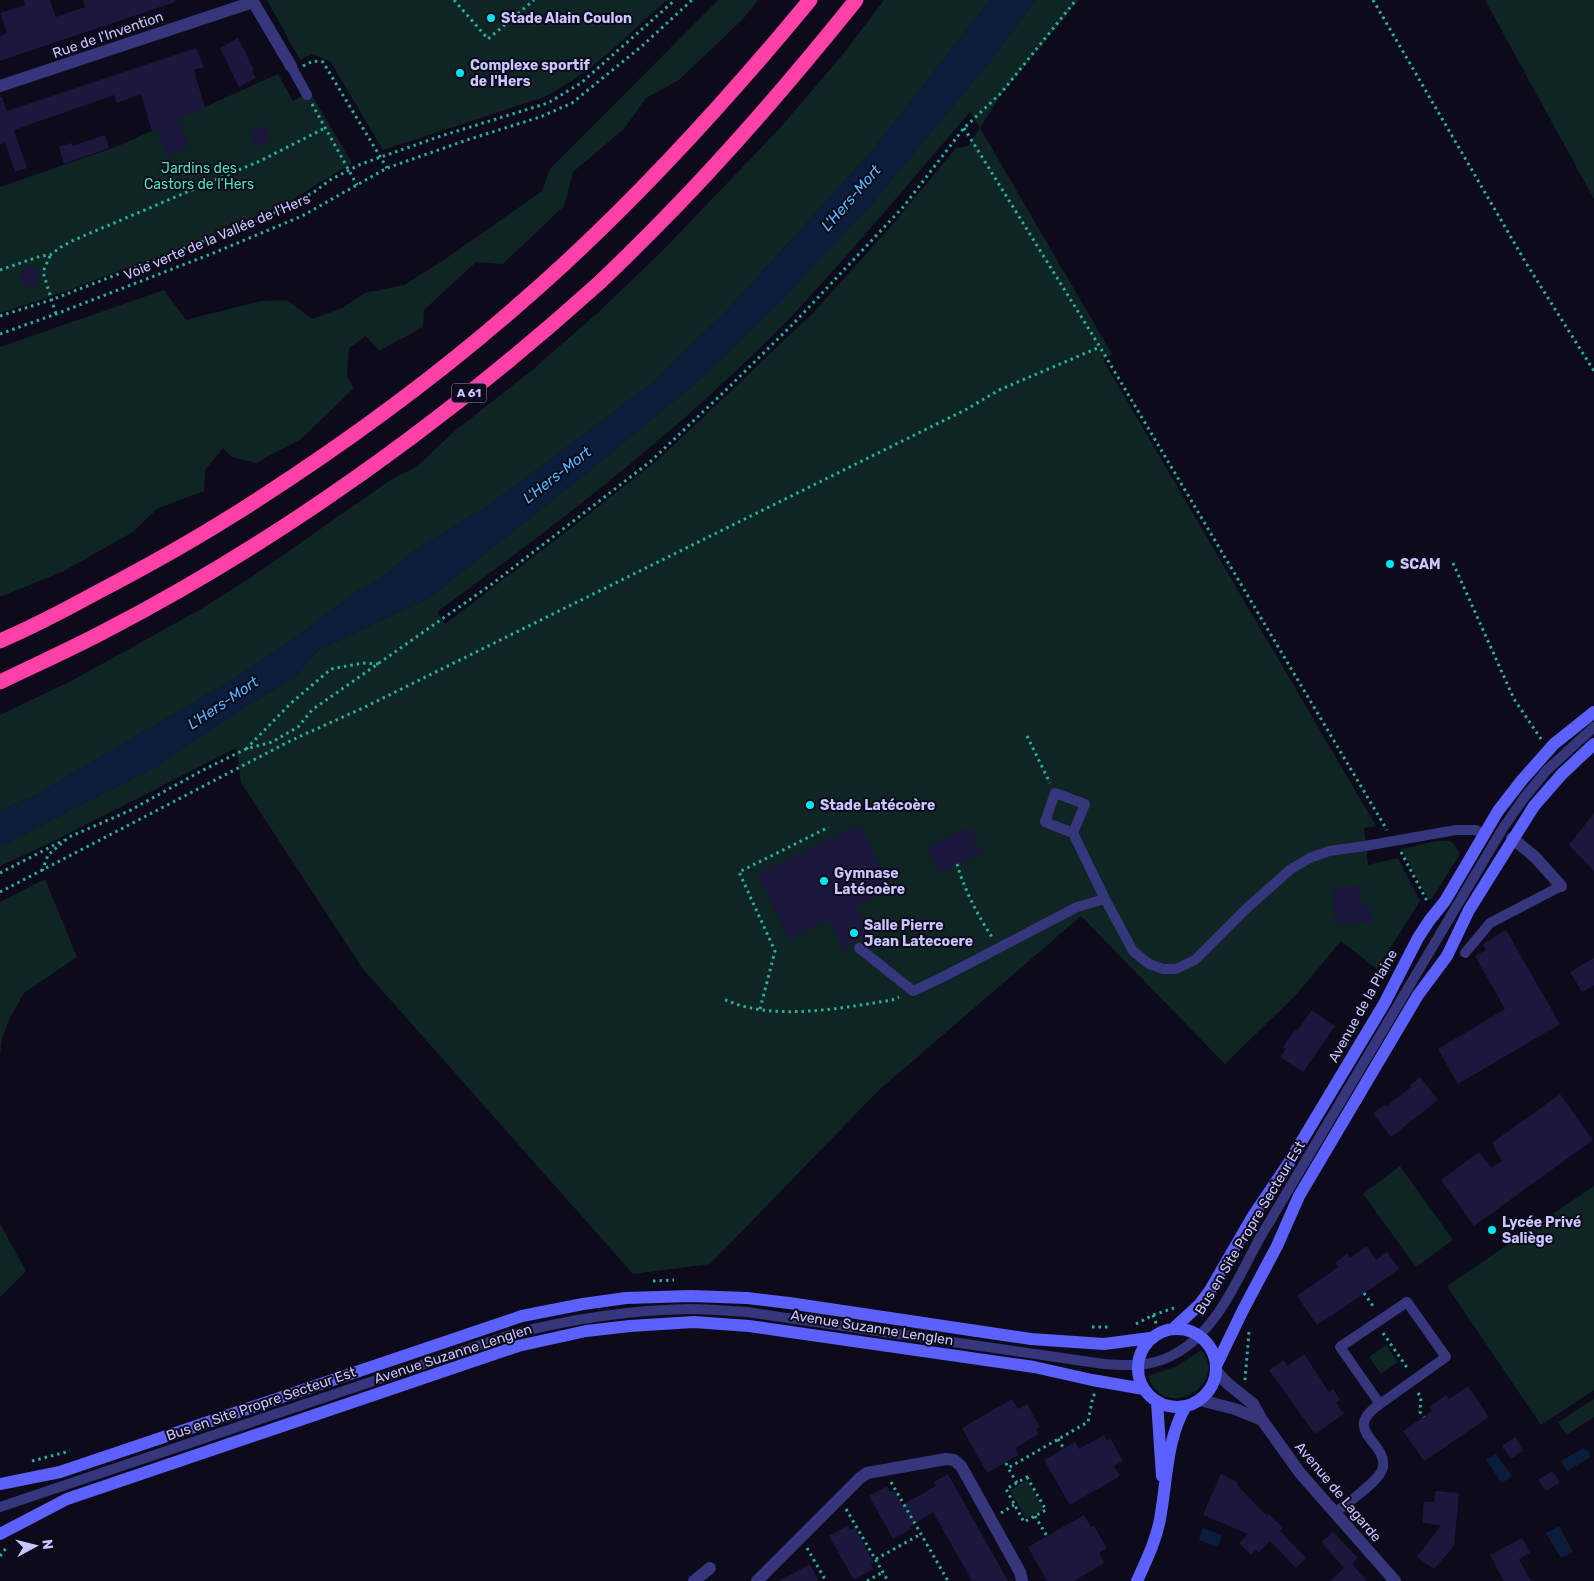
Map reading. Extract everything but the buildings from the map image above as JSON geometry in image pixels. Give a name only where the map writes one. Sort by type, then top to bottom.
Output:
[{"type":"highway","name":"A 61","points":[[0,641],[28,629],[164,557],[218,524],[287,481],[447,364],[518,306],[643,188],[738,85],[810,0]]},
{"type":"highway","name":"A 61","points":[[0,682],[104,632],[178,591],[261,540],[327,497],[413,436],[479,385],[600,282],[687,195],[747,131],[856,0]]},
{"type":"highway","points":[[0,687],[35,665]]},
{"type":"street","points":[[253,1],[291,66]]},
{"type":"street","name":"Rue de l'Invention","points":[[0,86],[253,1]]},
{"type":"street","name":"Avenue de la Plaine","points":[[1174,1328],[1210,1292],[1253,1216],[1288,1164],[1389,996],[1418,938],[1446,901],[1498,811],[1535,764],[1554,744],[1594,712]]},
{"type":"street","points":[[1150,1338],[1144,1346],[1137,1365],[1139,1378],[1144,1389],[1157,1402],[1174,1407],[1186,1406],[1200,1400],[1211,1387],[1216,1368],[1243,1310],[1277,1246],[1299,1196],[1418,995],[1447,956],[1469,910],[1512,838],[1548,789],[1594,744]]},
{"type":"street","points":[[1512,838],[1536,857],[1560,886]]},
{"type":"street","name":"Avenue Suzanne Lenglen","points":[[0,1484],[60,1472],[522,1316],[592,1302],[626,1298],[682,1296],[747,1298],[1031,1339],[1104,1344],[1150,1338],[1163,1330],[1174,1328]]},
{"type":"street","name":"Avenue Suzanne Lenglen","points":[[0,1534],[67,1499],[508,1350],[586,1331],[694,1322],[748,1326],[1034,1367],[1144,1389]]},
{"type":"street","points":[[1174,1328],[1192,1331],[1200,1335],[1210,1346],[1216,1368]]},
{"type":"street","name":"Avenue de Lagarde","points":[[1216,1368],[1227,1383],[1253,1404],[1262,1420],[1300,1472],[1395,1581]]},
{"type":"street","points":[[1200,1400],[1235,1409],[1262,1420]]},
{"type":"street","points":[[1157,1402],[1164,1491]]},
{"type":"street","points":[[1137,1581],[1160,1521],[1178,1420],[1186,1406]]},
{"type":"street","points":[[757,1581],[860,1478],[867,1474],[946,1459],[954,1460],[961,1466],[1020,1572],[1022,1581]]},
{"type":"street","points":[[694,1581],[710,1568]]},
{"type":"lane","points":[[291,66],[307,95]]},
{"type":"lane","name":"Bus en Site Propre Secteur Est","points":[[0,1507],[513,1334],[584,1318],[627,1312],[692,1309],[747,1312],[1104,1364],[1147,1364],[1172,1356],[1200,1335],[1225,1301],[1261,1236],[1503,828],[1546,771],[1594,727]]},
{"type":"lane","points":[[1073,833],[1084,804],[1055,793],[1044,822],[1073,833],[1133,951],[1149,964],[1163,969],[1176,969],[1195,960],[1247,908],[1291,869],[1310,858],[1329,851],[1456,830],[1476,830],[1484,834]]},
{"type":"lane","points":[[1465,953],[1490,923],[1560,886]]},
{"type":"lane","points":[[859,948],[913,991],[1077,908],[1105,899]]},
{"type":"lane","points":[[1335,1513],[1376,1480],[1383,1469],[1382,1459],[1365,1431],[1364,1424],[1369,1412],[1446,1357],[1407,1302],[1340,1347],[1380,1404]]},
{"type":"path","points":[[454,0],[488,39],[534,0]]},
{"type":"path","points":[[0,316],[51,300],[266,217],[314,192],[349,169],[441,136],[548,103],[581,83],[674,0]]},
{"type":"path","name":"Voie verte de la Vallée de l'Hers","points":[[0,334],[211,254],[293,220],[387,168],[466,140],[540,117],[572,103],[642,46],[692,0]]},
{"type":"path","points":[[0,872],[129,810],[246,749],[272,742],[298,727],[312,710],[492,584],[651,461],[794,323],[904,206],[964,128],[1001,94],[1076,0]]},
{"type":"path","points":[[1373,0],[1526,263],[1594,371]]},
{"type":"path","points":[[291,66],[296,64],[299,68],[313,61],[323,62],[387,168]]},
{"type":"path","points":[[307,95],[357,185]]},
{"type":"path","points":[[56,314],[43,272],[50,255],[61,246],[260,161],[326,128]]},
{"type":"path","points":[[964,128],[1100,347],[1373,808],[1395,841],[1427,901],[1424,906]]},
{"type":"path","points":[[0,270],[50,255]]},
{"type":"path","points":[[0,892],[271,751],[366,707],[608,586],[712,537],[968,409],[999,390],[1100,347]]},
{"type":"path","points":[[1453,564],[1514,698],[1537,732]]},
{"type":"path","points":[[246,749],[291,703],[331,669],[363,663],[379,664]]},
{"type":"path","points":[[1027,736],[1055,793]]},
{"type":"path","points":[[271,751],[272,742]]},
{"type":"path","points":[[760,1009],[775,951],[739,872],[829,827]]},
{"type":"path","points":[[42,871],[48,855],[70,837]]},
{"type":"path","points":[[958,864],[961,877],[986,928],[1000,948]]},
{"type":"path","points":[[725,1000],[747,1007],[779,1012],[846,1008],[892,1000],[913,991]]},
{"type":"path","points":[[1364,1293],[1378,1314],[1379,1328],[1394,1352],[1412,1374],[1414,1386],[1422,1397],[1420,1412],[1424,1417]]},
{"type":"path","points":[[1245,1388],[1250,1323]]},
{"type":"path","points":[[1008,1468],[1088,1422],[1093,1396],[1084,1394]]},
{"type":"path","points":[[1058,1439],[1064,1449]]},
{"type":"path","points":[[1006,1463],[1017,1483]]},
{"type":"path","points":[[886,1470],[888,1478],[948,1581]]},
{"type":"path","points":[[1027,1477],[1046,1510],[1024,1522],[1006,1489],[1017,1483],[1027,1477]]},
{"type":"path","points":[[840,1498],[888,1581]]},
{"type":"path","points":[[1036,1516],[1047,1536]]},
{"type":"path","points":[[876,1560],[921,1534]]},
{"type":"path","points":[[801,1537],[826,1581]]},
{"type":"path","points":[[867,1581],[883,1572]]},
{"type":"green space","name":"Complexe sportif de l'Hers","points":[[267,0],[667,0],[578,77],[544,97],[383,150],[330,61],[312,54],[300,60]]},
{"type":"green space","points":[[718,0],[758,0],[743,19],[679,80],[646,98],[624,129],[573,172],[564,206],[503,264],[476,262],[424,310],[423,327],[379,351],[366,336],[349,348],[347,377],[354,388],[301,439],[256,463],[232,457],[223,448],[205,470],[204,491],[158,508],[133,532],[64,571],[0,597],[0,347],[164,290],[186,320],[261,301],[287,300],[312,319],[342,308],[365,293],[404,285],[444,260],[542,191],[550,169]]},
{"type":"green space","points":[[884,0],[990,0],[872,151],[726,312],[651,384],[491,504],[417,549],[380,579],[355,593],[291,641],[230,681],[38,794],[0,811],[0,715],[73,680],[201,609],[253,576],[392,479],[418,466],[451,434],[531,371],[603,308],[665,248],[780,128],[844,53]]},
{"type":"green space","name":"Stade Latécoère","points":[[1036,0],[1079,0],[1001,95],[980,128],[1112,354],[1103,360],[1376,826],[1364,828],[1368,865],[1398,858],[1420,901],[1377,969],[1341,941],[1296,995],[1225,1064],[1081,916],[879,1090],[710,1264],[633,1274],[363,969],[241,783],[236,748],[54,841],[0,866],[0,846],[154,768],[243,708],[294,678],[318,650],[429,598],[595,466],[699,380],[781,301],[868,208],[990,61]],"holes":[[[970,112],[980,128],[968,146],[956,148],[893,224],[814,312],[660,458],[445,624],[437,612],[591,496],[629,465],[702,403],[769,339],[835,269]]]},
{"type":"green space","points":[[1485,0],[1594,0],[1594,199]]},
{"type":"green space","name":"Jardins des Castors de l’Hers","points":[[278,74],[293,101],[310,92],[352,163],[290,201],[223,232],[50,297],[0,313],[0,187],[118,146]]},
{"type":"green space","points":[[1437,841],[1450,841],[1460,854],[1431,900],[1428,898],[1401,849]]},
{"type":"green space","points":[[45,879],[77,957],[24,993],[10,1018],[2,1039],[0,1055],[0,902]]},
{"type":"green space","points":[[1400,1166],[1453,1240],[1416,1267],[1363,1194]]},
{"type":"green space","points":[[1594,1186],[1594,1390],[1541,1425],[1447,1286]]},
{"type":"green space","points":[[0,1224],[26,1271],[0,1297]]},
{"type":"green space","points":[[1386,1345],[1398,1362],[1381,1374],[1369,1357]]},
{"type":"green space","points":[[1201,1350],[1208,1363],[1207,1375],[1201,1386],[1191,1394],[1179,1398],[1167,1397],[1156,1390],[1148,1376],[1177,1366]]},
{"type":"green space","points":[[1594,1399],[1594,1417],[1566,1435],[1558,1422]]},
{"type":"green space","points":[[1027,1480],[1044,1509],[1026,1519],[1010,1490]]},
{"type":"water","name":"L'Hers-Mort","points":[[990,0],[1036,0],[990,61],[868,208],[782,301],[699,380],[595,466],[429,598],[318,650],[294,678],[243,708],[154,768],[0,846],[0,811],[38,794],[230,681],[291,641],[355,593],[380,579],[417,549],[491,504],[651,384],[726,312],[872,151]]},
{"type":"water","points":[[1583,1448],[1589,1452],[1589,1458],[1567,1471],[1561,1461]]},
{"type":"water","points":[[1496,1454],[1512,1476],[1502,1483],[1486,1460]]},
{"type":"water","points":[[1559,1526],[1573,1552],[1561,1558],[1546,1533]]},
{"type":"water","points":[[1203,1528],[1222,1535],[1218,1547],[1199,1540]]},
{"type":"place","name":"Stade Alain Coulon","points":[[491,18]]},
{"type":"place","name":"Complexe sportif de l'Hers","points":[[460,73]]},
{"type":"place","name":"SCAM","points":[[1390,564]]},
{"type":"place","name":"Stade Latécoère","points":[[810,805]]},
{"type":"place","name":"Gymnase Latécoère","points":[[824,881]]},
{"type":"place","name":"Salle Pierre Jean Latecoere","points":[[854,933]]},
{"type":"place","name":"Lycée Privé Saliège","points":[[1492,1230]]}]
